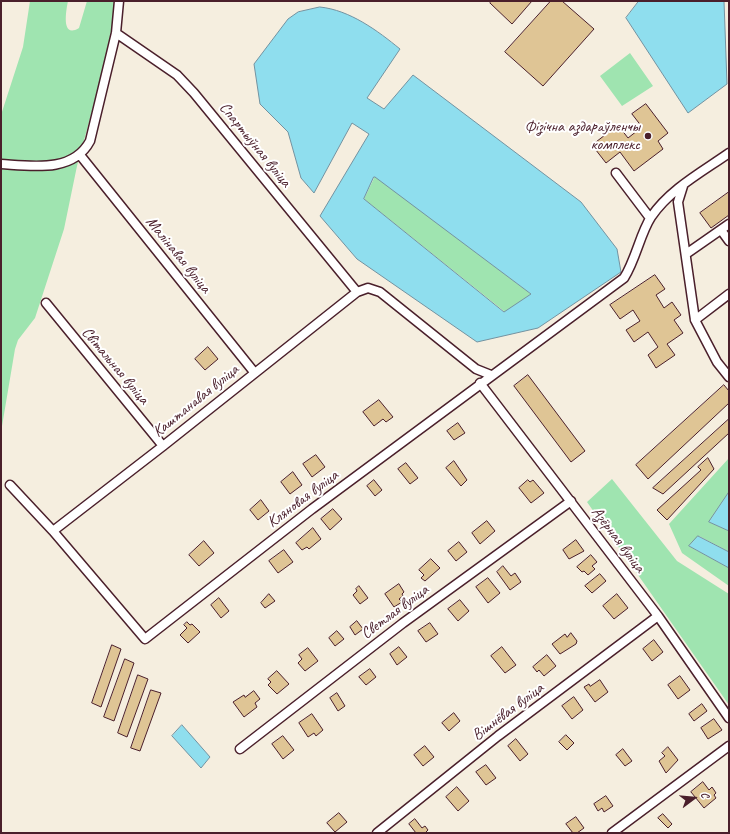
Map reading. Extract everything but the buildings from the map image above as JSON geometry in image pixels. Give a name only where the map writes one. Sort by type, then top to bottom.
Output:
[{"type":"street","points":[[1,164],[44,166],[69,160],[85,151],[90,141],[116,33],[119,1]]},
{"type":"street","name":"Спартыўная вуліца","points":[[116,33],[177,75],[194,93],[357,292]]},
{"type":"street","name":"Кляновая вуліца","points":[[53,531],[146,639],[312,509],[480,383],[624,278],[632,264],[650,218],[664,201],[729,153]]},
{"type":"street","name":"Малінавая вуліца","points":[[80,155],[254,372]]},
{"type":"street","points":[[616,173],[650,218]]},
{"type":"street","points":[[684,185],[678,202],[695,320],[717,362],[729,376]]},
{"type":"street","points":[[686,254],[729,224]]},
{"type":"street","points":[[721,230],[729,241]]},
{"type":"street","points":[[357,292],[368,288],[380,292],[476,369],[491,375]]},
{"type":"street","name":"Каштанавая вуліца","points":[[53,531],[357,292]]},
{"type":"street","points":[[695,320],[729,294]]},
{"type":"street","name":"Світальная вуліца","points":[[46,303],[163,446]]},
{"type":"street","name":"Азёрная вуліца","points":[[480,383],[658,616],[729,718]]},
{"type":"street","points":[[10,485],[53,531]]},
{"type":"street","name":"Светлая вуліца","points":[[240,749],[403,623],[571,501]]},
{"type":"street","name":"Вішнёвая вуліца","points":[[377,833],[498,736],[658,616]]},
{"type":"street","points":[[612,833],[729,746]]},
{"type":"green space","points":[[30,1],[68,1],[66,22],[69,30],[73,30],[79,28],[87,1],[114,1],[113,34],[77,166],[64,229],[35,318],[18,340],[15,349],[1,432],[1,115],[23,47]]},
{"type":"green space","points":[[630,53],[653,86],[622,106],[600,76]]},
{"type":"green space","points":[[375,176],[531,294],[505,312],[364,199]]},
{"type":"green space","points":[[729,458],[729,492],[709,522],[729,531],[729,552],[699,536],[689,546],[729,568],[729,586],[682,553],[669,524]]},
{"type":"green space","points":[[612,479],[677,561],[729,594],[729,705],[587,502]]},
{"type":"water","points":[[639,1],[724,1],[727,84],[688,113],[626,18]]},
{"type":"water","points":[[320,7],[342,12],[363,22],[400,49],[367,98],[384,109],[413,75],[581,202],[617,249],[621,272],[538,328],[477,342],[357,259],[320,216],[369,134],[352,123],[314,193],[301,178],[288,132],[260,104],[254,64],[288,19],[298,12]],"holes":[[[375,177],[531,294],[504,312],[364,199]]]},
{"type":"water","points":[[729,492],[729,531],[709,522]]},
{"type":"water","points":[[698,536],[729,552],[729,568],[689,546]]},
{"type":"water","points":[[182,725],[210,757],[201,768],[172,736]]},
{"type":"place","name":"Фізічна аздараўленчы комплекс","points":[[648,136]]}]
